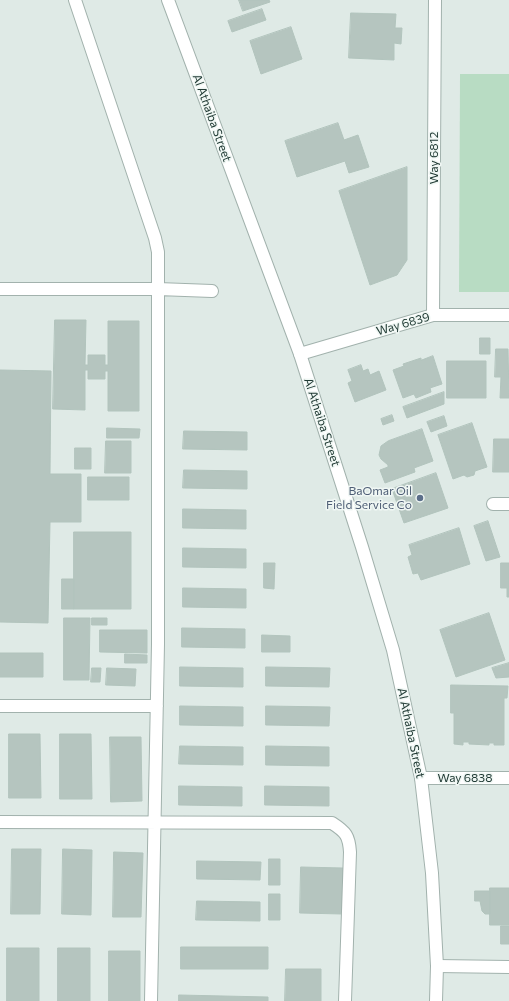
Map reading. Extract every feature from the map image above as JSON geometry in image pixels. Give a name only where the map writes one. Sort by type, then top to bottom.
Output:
[{"type":"street","points":[[75,0],[158,252],[158,644],[151,1001]]},
{"type":"street","name":"Al Athaiba Street","points":[[168,0],[300,354],[362,547],[393,650],[421,778],[432,873],[437,966],[436,1001]]},
{"type":"street","name":"Way 6812","points":[[433,315],[435,0]]},
{"type":"street","points":[[0,289],[158,289],[212,291]]},
{"type":"street","name":"Way 6839","points":[[300,354],[433,315],[509,315]]},
{"type":"street","points":[[493,504],[509,504]]},
{"type":"street","points":[[0,706],[157,706]]},
{"type":"street","name":"Way 6838","points":[[421,778],[509,778]]},
{"type":"street","points":[[0,822],[332,824],[343,831],[349,841],[350,852],[345,1001]]},
{"type":"street","points":[[437,966],[509,967]]},
{"type":"green space","points":[[460,74],[509,74],[509,292],[459,292]]},
{"type":"building","points":[[239,0],[269,0],[270,2],[243,11]]},
{"type":"building","points":[[262,9],[266,20],[232,32],[228,21]]},
{"type":"building","points":[[351,13],[396,14],[395,28],[402,28],[401,44],[394,43],[394,60],[349,58]]},
{"type":"building","points":[[291,27],[302,59],[261,74],[250,41]]},
{"type":"building","points":[[338,123],[344,140],[358,135],[369,167],[349,173],[345,161],[297,177],[285,141]]},
{"type":"building","points":[[407,167],[407,260],[397,275],[370,285],[339,191]]},
{"type":"building","points":[[55,320],[86,320],[85,365],[88,365],[88,355],[105,355],[105,365],[108,365],[108,321],[139,321],[139,411],[108,411],[108,371],[105,371],[105,379],[88,379],[88,370],[85,370],[85,410],[53,409]]},
{"type":"building","points":[[480,338],[490,338],[490,354],[480,354]]},
{"type":"building","points":[[496,349],[508,349],[509,398],[500,398],[501,377],[495,377]]},
{"type":"building","points":[[433,356],[442,384],[430,388],[431,392],[416,398],[414,394],[403,398],[393,370],[404,366],[403,364]]},
{"type":"building","points":[[447,361],[486,361],[486,398],[447,398]]},
{"type":"building","points":[[361,365],[363,371],[368,369],[370,375],[379,371],[386,390],[355,402],[348,383],[352,381],[348,370]]},
{"type":"building","points":[[0,370],[51,371],[50,474],[81,474],[81,522],[50,522],[48,623],[0,622]]},
{"type":"building","points":[[444,392],[444,404],[407,418],[403,407]]},
{"type":"building","points":[[392,415],[394,421],[383,425],[381,419]]},
{"type":"building","points":[[444,416],[447,426],[431,432],[427,422]]},
{"type":"building","points":[[472,423],[487,467],[475,471],[474,475],[467,477],[464,475],[453,479],[438,435]]},
{"type":"building","points":[[107,428],[140,429],[139,438],[107,438]]},
{"type":"building","points":[[422,429],[433,461],[414,468],[415,472],[385,483],[380,470],[388,467],[388,465],[379,455],[381,446],[388,441]]},
{"type":"building","points":[[184,431],[247,432],[247,450],[183,449]]},
{"type":"building","points":[[494,439],[509,439],[509,472],[493,472]]},
{"type":"building","points":[[106,441],[131,441],[131,473],[105,473]]},
{"type":"building","points":[[75,448],[91,448],[91,469],[75,469]]},
{"type":"building","points":[[184,470],[247,471],[247,489],[183,488]]},
{"type":"building","name":"BaOmar Oil Field Service Co","points":[[436,473],[448,508],[404,523],[392,489]]},
{"type":"building","points":[[88,477],[129,477],[129,500],[88,500]]},
{"type":"building","points":[[183,509],[246,510],[246,529],[183,528]]},
{"type":"building","points":[[488,521],[500,557],[486,561],[474,526]]},
{"type":"building","points":[[459,528],[470,564],[421,580],[418,573],[413,574],[408,557],[412,555],[409,545]]},
{"type":"building","points":[[74,532],[131,532],[131,609],[74,609]]},
{"type":"building","points":[[183,548],[246,549],[246,568],[183,567]]},
{"type":"building","points":[[264,563],[275,563],[274,589],[264,588]]},
{"type":"building","points":[[501,563],[509,563],[509,597],[507,597],[507,588],[501,588]]},
{"type":"building","points":[[62,579],[74,579],[74,609],[62,609]]},
{"type":"building","points":[[183,588],[246,589],[246,608],[183,607]]},
{"type":"building","points":[[489,613],[505,660],[456,677],[440,630]]},
{"type":"building","points":[[64,618],[90,618],[89,680],[64,680]]},
{"type":"building","points":[[92,618],[107,618],[107,625],[92,625]]},
{"type":"building","points":[[182,628],[245,629],[245,648],[182,647]]},
{"type":"building","points":[[100,630],[147,630],[147,653],[100,652]]},
{"type":"building","points":[[262,635],[290,636],[290,652],[262,652]]},
{"type":"building","points":[[0,653],[43,653],[43,677],[0,677]]},
{"type":"building","points":[[125,654],[147,655],[147,663],[125,663]]},
{"type":"building","points":[[509,663],[509,677],[496,678],[492,668]]},
{"type":"building","points":[[180,667],[243,668],[243,687],[180,686]]},
{"type":"building","points":[[266,667],[330,668],[329,687],[266,686]]},
{"type":"building","points":[[92,668],[101,668],[100,682],[91,682]]},
{"type":"building","points":[[107,668],[136,669],[135,686],[106,685]]},
{"type":"building","points":[[451,685],[508,686],[507,698],[504,698],[504,745],[494,745],[494,743],[489,743],[489,745],[469,744],[469,742],[463,742],[463,745],[454,744],[454,713],[451,713]]},
{"type":"building","points":[[180,706],[243,707],[243,726],[180,725]]},
{"type":"building","points":[[266,706],[330,707],[329,726],[266,725]]},
{"type":"building","points":[[9,734],[40,734],[41,798],[9,798]]},
{"type":"building","points":[[60,734],[91,734],[92,799],[60,799]]},
{"type":"building","points":[[110,737],[141,737],[142,801],[111,802]]},
{"type":"building","points":[[180,746],[243,747],[243,765],[179,764]]},
{"type":"building","points":[[266,746],[329,747],[329,766],[266,765]]},
{"type":"building","points":[[179,786],[242,787],[242,806],[179,805]]},
{"type":"building","points":[[265,786],[329,787],[329,806],[265,805]]},
{"type":"building","points":[[12,849],[41,849],[40,914],[11,914]]},
{"type":"building","points":[[63,849],[92,850],[91,915],[62,914]]},
{"type":"building","points":[[114,852],[143,853],[141,917],[113,917]]},
{"type":"building","points":[[269,859],[280,859],[280,885],[269,885]]},
{"type":"building","points":[[197,861],[261,862],[260,880],[197,879]]},
{"type":"building","points":[[301,867],[343,868],[342,914],[300,913]]},
{"type":"building","points":[[490,888],[509,888],[509,925],[490,925]]},
{"type":"building","points":[[475,891],[490,891],[490,914],[485,914],[482,911],[480,901],[475,901]]},
{"type":"building","points":[[269,894],[280,894],[280,920],[269,920]]},
{"type":"building","points":[[197,901],[260,902],[260,921],[196,920]]},
{"type":"building","points":[[501,926],[509,926],[509,944],[501,944]]},
{"type":"building","points":[[181,947],[268,947],[268,969],[181,969]]},
{"type":"building","points":[[7,948],[39,948],[39,1001],[7,1001]]},
{"type":"building","points":[[58,948],[90,948],[90,1001],[58,1001]]},
{"type":"building","points":[[109,951],[140,951],[140,1001],[109,1001]]},
{"type":"building","points":[[286,969],[321,969],[321,1001],[285,1001]]},
{"type":"building","points":[[179,995],[268,997],[268,1001],[179,1001]]},
{"type":"place","name":"BaOmar Oil Field Service Co","points":[[420,498]]}]
